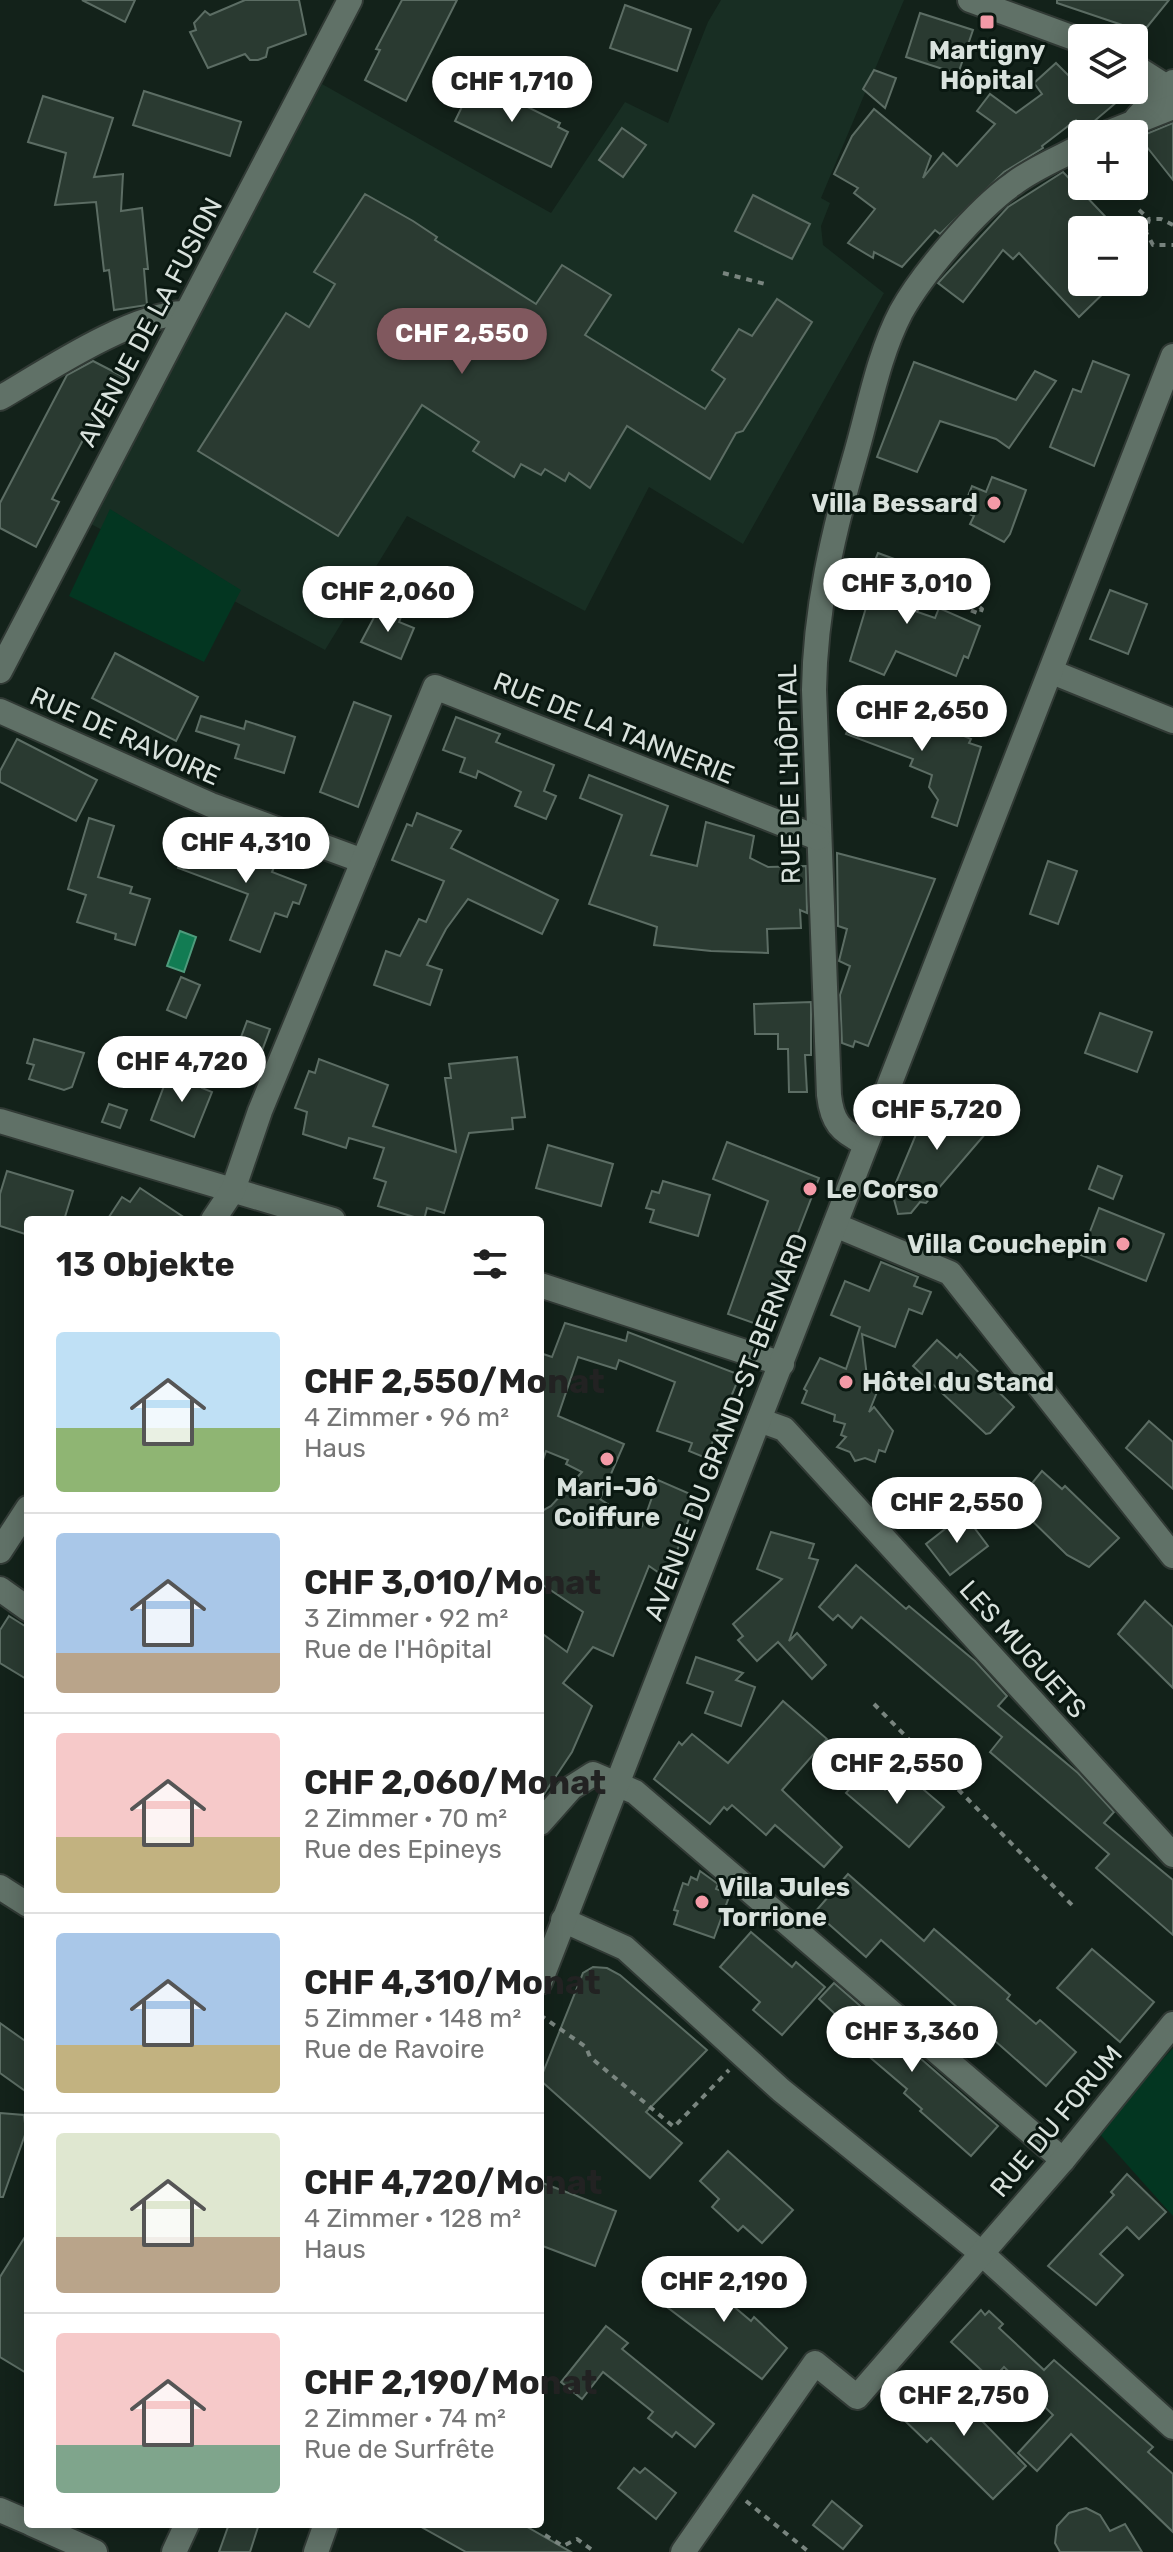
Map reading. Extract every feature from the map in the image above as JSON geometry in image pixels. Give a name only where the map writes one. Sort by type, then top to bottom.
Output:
[{"type":"street","name":"AVENUE DE LA FUSION","points":[[0,671],[184,313],[350,0]]},
{"type":"street","points":[[970,0],[1068,36]]},
{"type":"street","points":[[1148,69],[1172,87]]},
{"type":"street","points":[[1148,74],[1172,87]]},
{"type":"street","points":[[1134,120],[1172,87]]},
{"type":"street","name":"RUE DE L'HÔPITAL","points":[[865,1143],[844,1133],[831,1111],[818,838],[815,639],[846,490],[890,339],[920,282],[996,197],[1018,180],[1068,153]]},
{"type":"street","points":[[0,398],[93,345],[161,316],[184,313]]},
{"type":"street","name":"AVENUE DU GRAND-ST-BERNARD","points":[[544,1971],[1173,356]]},
{"type":"street","points":[[1052,672],[1173,721]]},
{"type":"street","name":"RUE DE LA TANNERIE","points":[[363,861],[435,687],[818,838]]},
{"type":"street","name":"RUE DE RAVOIRE","points":[[0,711],[211,805],[363,861]]},
{"type":"street","points":[[216,1216],[233,1190],[260,1111],[363,861]]},
{"type":"street","points":[[0,1121],[203,1184],[320,1216]]},
{"type":"street","points":[[835,1225],[950,1273],[1173,1556]]},
{"type":"street","points":[[544,1286],[782,1364]]},
{"type":"street","name":"LES MUGUETS","points":[[759,1420],[784,1429],[1173,1855]]},
{"type":"street","points":[[0,1551],[24,1514]]},
{"type":"street","points":[[0,1589],[24,1606]]},
{"type":"street","points":[[544,1819],[582,1778],[593,1774],[616,1781],[635,1792],[1063,2160]]},
{"type":"street","points":[[0,1887],[24,1902]]},
{"type":"street","points":[[563,1920],[625,1948],[781,2090],[980,2252],[1173,2427]]},
{"type":"street","name":"RUE DU FORUM","points":[[728,2488],[815,2363],[857,2397],[1063,2160],[1173,2024]]},
{"type":"street","points":[[683,2552],[728,2488]]},
{"type":"street","points":[[0,2510],[24,2520]]},
{"type":"street","points":[[41,2528],[95,2552]]},
{"type":"street","points":[[174,2552],[185,2528]]},
{"type":"street","points":[[316,2552],[325,2528]]},
{"type":"path","points":[[1139,210],[1149,219],[1161,219],[1173,225]]},
{"type":"path","points":[[1149,219],[1146,232],[1153,245],[1173,245]]},
{"type":"path","points":[[723,273],[769,285]]},
{"type":"path","points":[[916,612],[937,559]]},
{"type":"path","points":[[924,592],[980,614],[982,609],[933,571]]},
{"type":"path","points":[[874,1704],[1075,1908]]},
{"type":"path","points":[[544,2018],[586,2047],[590,2057],[674,2127],[745,2054]]},
{"type":"path","points":[[728,2488],[809,2552]]},
{"type":"path","points":[[545,2535],[563,2546],[577,2539],[595,2552]]},
{"type":"shaded area","points":[[721,0],[904,0],[821,198],[830,203],[821,226],[823,245],[884,293],[743,544],[649,487],[585,611],[407,516],[325,650],[91,524],[322,84],[551,213],[625,102],[668,123],[708,22]]},
{"type":"shaded area","points":[[110,509],[241,590],[204,662],[69,596]]},
{"type":"shaded area","points":[[180,931],[196,937],[184,972],[167,966]]},
{"type":"shaded area","points":[[1173,2048],[1173,2216],[1098,2132]]},
{"type":"building","points":[[82,0],[135,0],[125,22]]},
{"type":"building","points":[[245,0],[299,0],[306,34],[268,48],[266,57],[258,60],[250,60],[245,54],[208,68],[190,32],[196,30],[194,23],[205,11],[210,15]]},
{"type":"building","points":[[402,0],[457,0],[406,101],[365,80],[380,50],[376,49]]},
{"type":"building","points":[[1057,0],[1169,0],[1148,26],[1119,24],[1057,3]]},
{"type":"building","points":[[625,5],[691,29],[677,71],[610,48]]},
{"type":"building","points":[[920,13],[973,30],[958,74],[906,57]]},
{"type":"building","points":[[1056,63],[1068,75],[1068,104],[1114,104],[1096,120],[1068,120],[1068,126],[1043,148],[1004,172],[940,234],[935,230],[902,267],[874,252],[873,258],[848,243],[875,209],[854,193],[858,188],[834,174],[852,136],[874,109],[931,156],[923,178],[943,153],[957,166],[995,124],[977,111],[990,94],[1016,113],[1042,94],[1034,83]]},
{"type":"building","points":[[874,70],[896,78],[885,108],[863,89]]},
{"type":"building","points":[[473,84],[486,90],[487,87],[560,123],[558,127],[568,132],[551,167],[455,121]]},
{"type":"building","points":[[144,91],[241,122],[230,156],[133,125]]},
{"type":"building","points":[[43,96],[113,118],[94,177],[123,174],[121,211],[142,208],[148,269],[144,269],[147,305],[114,310],[109,270],[104,271],[96,202],[55,205],[66,153],[28,142]]},
{"type":"building","points":[[1173,123],[1173,180],[1148,148],[1148,133]]},
{"type":"building","points":[[622,128],[646,145],[623,177],[599,160]]},
{"type":"building","points":[[1063,172],[1068,177],[1068,200],[1090,200],[1105,216],[1068,216],[1068,296],[1101,296],[1079,317],[1019,253],[1013,259],[1003,250],[963,302],[938,283],[1008,207]]},
{"type":"building","points":[[365,194],[413,221],[437,237],[435,240],[536,304],[562,265],[611,295],[585,335],[705,409],[725,379],[712,370],[739,329],[752,336],[777,299],[812,322],[743,431],[736,433],[710,479],[627,426],[590,488],[569,473],[565,481],[545,469],[541,475],[521,464],[514,477],[473,451],[479,442],[422,405],[338,536],[198,451],[286,313],[309,327],[335,284],[314,272]]},
{"type":"building","points":[[753,195],[810,224],[792,259],[735,231]]},
{"type":"building","points":[[93,361],[126,378],[102,424],[94,419],[52,499],[59,502],[36,547],[0,528],[0,503],[67,375]]},
{"type":"building","points":[[1093,361],[1129,375],[1094,466],[1050,447],[1073,389],[1081,392]]},
{"type":"building","points":[[914,362],[1016,400],[1035,371],[1056,381],[1009,448],[996,439],[940,421],[917,472],[877,457]]},
{"type":"building","name":"Villa Bessard","points":[[992,477],[1026,490],[1010,534],[1004,542],[970,524],[974,516],[962,511],[972,486],[986,492]]},
{"type":"building","points":[[878,553],[908,564],[906,608],[935,618],[939,608],[980,626],[968,658],[964,656],[956,676],[896,651],[884,675],[850,661],[868,601],[864,600],[872,576],[869,575]]},
{"type":"building","points":[[1110,590],[1147,604],[1128,654],[1090,639]]},
{"type":"building","points":[[379,608],[401,617],[399,622],[414,628],[401,659],[361,642]]},
{"type":"building","points":[[115,653],[198,697],[176,741],[92,698]]},
{"type":"building","points":[[862,695],[895,708],[893,713],[926,727],[938,730],[941,726],[971,739],[969,743],[981,747],[957,826],[932,817],[938,800],[929,787],[932,775],[910,766],[913,759],[846,734]]},
{"type":"building","points":[[354,702],[391,716],[358,807],[320,792]]},
{"type":"building","points":[[201,716],[244,729],[246,721],[295,737],[284,773],[235,758],[239,745],[196,731]]},
{"type":"building","points":[[456,717],[500,734],[496,742],[554,765],[544,791],[556,796],[546,819],[515,806],[521,792],[478,771],[476,778],[460,772],[465,758],[443,750]]},
{"type":"building","points":[[17,739],[97,780],[76,821],[0,782],[0,771]]},
{"type":"building","points":[[589,775],[668,806],[651,855],[697,866],[706,822],[754,836],[750,858],[768,867],[806,866],[807,913],[800,910],[801,928],[767,929],[768,953],[654,945],[657,927],[589,904],[622,815],[580,798]]},
{"type":"building","points":[[417,813],[461,831],[451,848],[558,900],[542,934],[468,899],[446,929],[427,965],[442,970],[430,1005],[374,985],[386,951],[400,956],[419,919],[426,922],[444,881],[392,860],[407,824],[412,826]]},
{"type":"building","points":[[89,818],[114,826],[98,877],[132,887],[130,893],[150,899],[135,945],[115,939],[116,934],[77,922],[86,895],[68,889]]},
{"type":"building","points":[[190,835],[250,857],[256,841],[281,850],[272,872],[306,885],[299,904],[293,902],[287,917],[275,913],[260,952],[230,940],[248,894],[178,868]]},
{"type":"building","points":[[837,853],[935,879],[868,1046],[855,1041],[853,1047],[842,1043],[840,995],[850,966],[839,961],[847,929],[838,926]]},
{"type":"building","points":[[1048,861],[1077,871],[1058,924],[1030,914]]},
{"type":"building","points":[[181,977],[200,985],[186,1018],[167,1010]]},
{"type":"building","points":[[811,1002],[811,1055],[805,1055],[807,1092],[789,1092],[788,1049],[778,1049],[778,1034],[755,1034],[754,1004]]},
{"type":"building","points":[[1100,1013],[1152,1032],[1137,1072],[1085,1053]]},
{"type":"building","points":[[247,1021],[270,1029],[260,1056],[237,1048]]},
{"type":"building","points":[[34,1039],[84,1053],[72,1087],[64,1090],[29,1079],[34,1065],[27,1063]]},
{"type":"building","points":[[517,1057],[525,1117],[512,1118],[513,1129],[469,1133],[444,1213],[427,1208],[425,1216],[411,1216],[378,1206],[386,1182],[374,1178],[384,1148],[349,1138],[346,1148],[303,1134],[307,1112],[295,1108],[309,1071],[315,1073],[319,1059],[388,1085],[373,1126],[456,1152],[445,1078],[451,1078],[449,1064]]},
{"type":"building","points":[[169,1073],[204,1082],[202,1088],[212,1092],[194,1137],[151,1120]]},
{"type":"building","points":[[932,1096],[991,1118],[988,1124],[992,1126],[926,1203],[920,1202],[911,1213],[898,1214],[892,1192]]},
{"type":"building","points":[[109,1104],[127,1110],[120,1128],[102,1122]]},
{"type":"building","points":[[727,1142],[819,1178],[762,1326],[728,1314],[768,1201],[713,1179]]},
{"type":"building","points":[[548,1145],[613,1164],[601,1206],[536,1188]]},
{"type":"building","points":[[1098,1166],[1122,1176],[1113,1199],[1089,1189]]},
{"type":"building","points":[[7,1171],[73,1191],[65,1216],[24,1216],[24,1234],[0,1226],[0,1194]]},
{"type":"building","points":[[663,1181],[710,1195],[698,1236],[650,1222],[654,1210],[646,1208],[652,1191],[659,1193]]},
{"type":"building","points":[[140,1188],[182,1216],[110,1216],[122,1197],[130,1202]]},
{"type":"building","name":"Villa Couchepin","points":[[1099,1208],[1164,1234],[1146,1281],[1081,1255]]},
{"type":"building","points":[[881,1262],[918,1277],[914,1286],[931,1292],[922,1314],[909,1309],[895,1347],[862,1334],[867,1377],[881,1382],[869,1412],[874,1407],[893,1431],[885,1452],[879,1450],[875,1462],[865,1458],[855,1461],[850,1452],[837,1447],[846,1437],[841,1435],[845,1424],[834,1421],[835,1415],[802,1403],[807,1391],[804,1389],[820,1358],[846,1369],[860,1327],[831,1315],[845,1281],[869,1291]]},
{"type":"building","points":[[565,1323],[626,1341],[628,1332],[740,1375],[706,1458],[689,1451],[692,1443],[657,1431],[675,1382],[619,1360],[616,1369],[578,1357],[558,1416],[624,1444],[600,1499],[642,1526],[658,1480],[697,1497],[674,1559],[662,1575],[649,1566],[613,1656],[593,1647],[563,1683],[592,1706],[572,1752],[544,1794],[544,1635],[567,1652],[583,1612],[544,1586],[544,1510],[582,1472],[566,1464],[568,1460],[546,1451],[544,1457],[544,1354],[552,1357]]},
{"type":"building","points":[[937,1340],[957,1358],[960,1354],[1014,1407],[990,1433],[986,1434],[913,1366]]},
{"type":"building","points":[[1149,1421],[1173,1442],[1173,1489],[1126,1448]]},
{"type":"building","points":[[1042,1471],[1062,1489],[1065,1486],[1119,1538],[1089,1567],[1067,1555],[1015,1504]]},
{"type":"building","points":[[964,1514],[988,1546],[950,1575],[926,1544]]},
{"type":"building","points":[[771,1532],[814,1544],[809,1558],[818,1560],[789,1641],[797,1633],[826,1665],[812,1679],[778,1642],[757,1661],[738,1640],[743,1636],[733,1624],[782,1579],[757,1569]]},
{"type":"building","points":[[856,1565],[906,1609],[909,1606],[975,1661],[1007,1696],[998,1706],[1078,1773],[1114,1812],[1104,1823],[1173,1880],[1173,1935],[1096,1868],[1109,1854],[990,1752],[1002,1737],[861,1617],[852,1628],[838,1615],[833,1620],[819,1607]]},
{"type":"building","points":[[1145,1601],[1173,1627],[1173,1688],[1118,1634]]},
{"type":"building","points":[[9,1616],[24,1625],[24,1678],[0,1663],[0,1630]]},
{"type":"building","points":[[696,1657],[743,1673],[736,1680],[755,1687],[741,1726],[705,1713],[713,1692],[687,1683]]},
{"type":"building","points":[[783,1701],[827,1739],[782,1790],[842,1847],[824,1867],[775,1825],[766,1835],[732,1805],[727,1810],[724,1807],[710,1824],[654,1779],[679,1742],[682,1745],[692,1734],[728,1763]]},
{"type":"building","points":[[864,1772],[885,1790],[903,1772],[944,1807],[909,1847],[846,1793]]},
{"type":"building","name":"Villa Jules Torrione","points":[[700,1871],[718,1884],[716,1889],[730,1894],[714,1938],[674,1924],[678,1911],[674,1910],[683,1883],[688,1885],[691,1877],[697,1880]]},
{"type":"building","points":[[848,1874],[924,1941],[934,1929],[1010,1995],[1007,1999],[1036,2024],[1040,2020],[1076,2052],[1046,2086],[881,1940],[866,1957],[815,1912]]},
{"type":"building","points":[[751,1932],[792,1967],[796,1962],[825,1987],[782,2035],[753,2010],[760,2002],[720,1967]]},
{"type":"building","points":[[1092,1949],[1154,2002],[1120,2042],[1057,1988]]},
{"type":"building","points":[[593,1967],[607,1968],[620,1975],[707,2050],[646,2112],[682,2143],[650,2178],[544,2084],[544,2070],[583,1973]]},
{"type":"building","points":[[834,1983],[998,2126],[971,2156],[920,2111],[922,2109],[904,2093],[907,2089],[859,2048],[857,2051],[839,2036],[848,2026],[819,1999]]},
{"type":"building","points":[[0,2023],[24,2040],[24,2090],[0,2073]]},
{"type":"building","points":[[0,2113],[24,2115],[24,2138],[3,2197],[0,2197]]},
{"type":"building","points":[[728,2151],[793,2210],[762,2243],[743,2226],[738,2231],[712,2207],[719,2199],[700,2181]]},
{"type":"building","points":[[1127,2174],[1166,2212],[1139,2239],[1127,2227],[1100,2254],[1123,2275],[1096,2305],[1048,2266],[1114,2195],[1111,2192]]},
{"type":"building","points":[[544,2184],[616,2211],[595,2266],[544,2247]]},
{"type":"building","points":[[24,2238],[24,2372],[0,2357],[0,2277]]},
{"type":"building","points":[[683,2271],[698,2283],[701,2279],[751,2321],[754,2317],[787,2348],[762,2379],[659,2301]]},
{"type":"building","points":[[981,2310],[985,2315],[989,2311],[1003,2324],[999,2328],[1044,2370],[1054,2360],[1153,2447],[1148,2452],[1173,2474],[1173,2532],[1071,2434],[1037,2471],[1018,2453],[1053,2415],[1004,2367],[992,2380],[951,2342]]},
{"type":"building","points":[[606,2326],[628,2343],[622,2349],[714,2424],[695,2447],[676,2432],[672,2437],[648,2418],[653,2412],[603,2372],[582,2399],[561,2382]]},
{"type":"building","points":[[940,2378],[1026,2466],[993,2499],[931,2438],[927,2442],[901,2417]]},
{"type":"building","points":[[634,2468],[640,2473],[645,2468],[676,2493],[656,2519],[618,2488]]},
{"type":"building","points":[[832,2501],[862,2526],[843,2549],[813,2525]]},
{"type":"building","points":[[1086,2508],[1100,2515],[1110,2531],[1125,2524],[1142,2552],[1060,2552],[1055,2543],[1057,2526],[1069,2513]]},
{"type":"building","points":[[228,2528],[258,2528],[250,2552],[219,2552]]},
{"type":"building","points":[[423,2528],[529,2528],[571,2552],[466,2552]]},
{"type":"place","name":"Martigny Hôpital","points":[[987,22]]},
{"type":"place","name":"Villa Bessard","points":[[994,503]]},
{"type":"place","name":"Le Corso","points":[[810,1189]]},
{"type":"place","name":"Villa Couchepin","points":[[1123,1244]]},
{"type":"place","name":"Hôtel du Stand","points":[[846,1382]]},
{"type":"place","name":"Mari-Jô Coiffure","points":[[607,1459]]},
{"type":"place","name":"Villa Jules Torrione","points":[[702,1902]]}]
